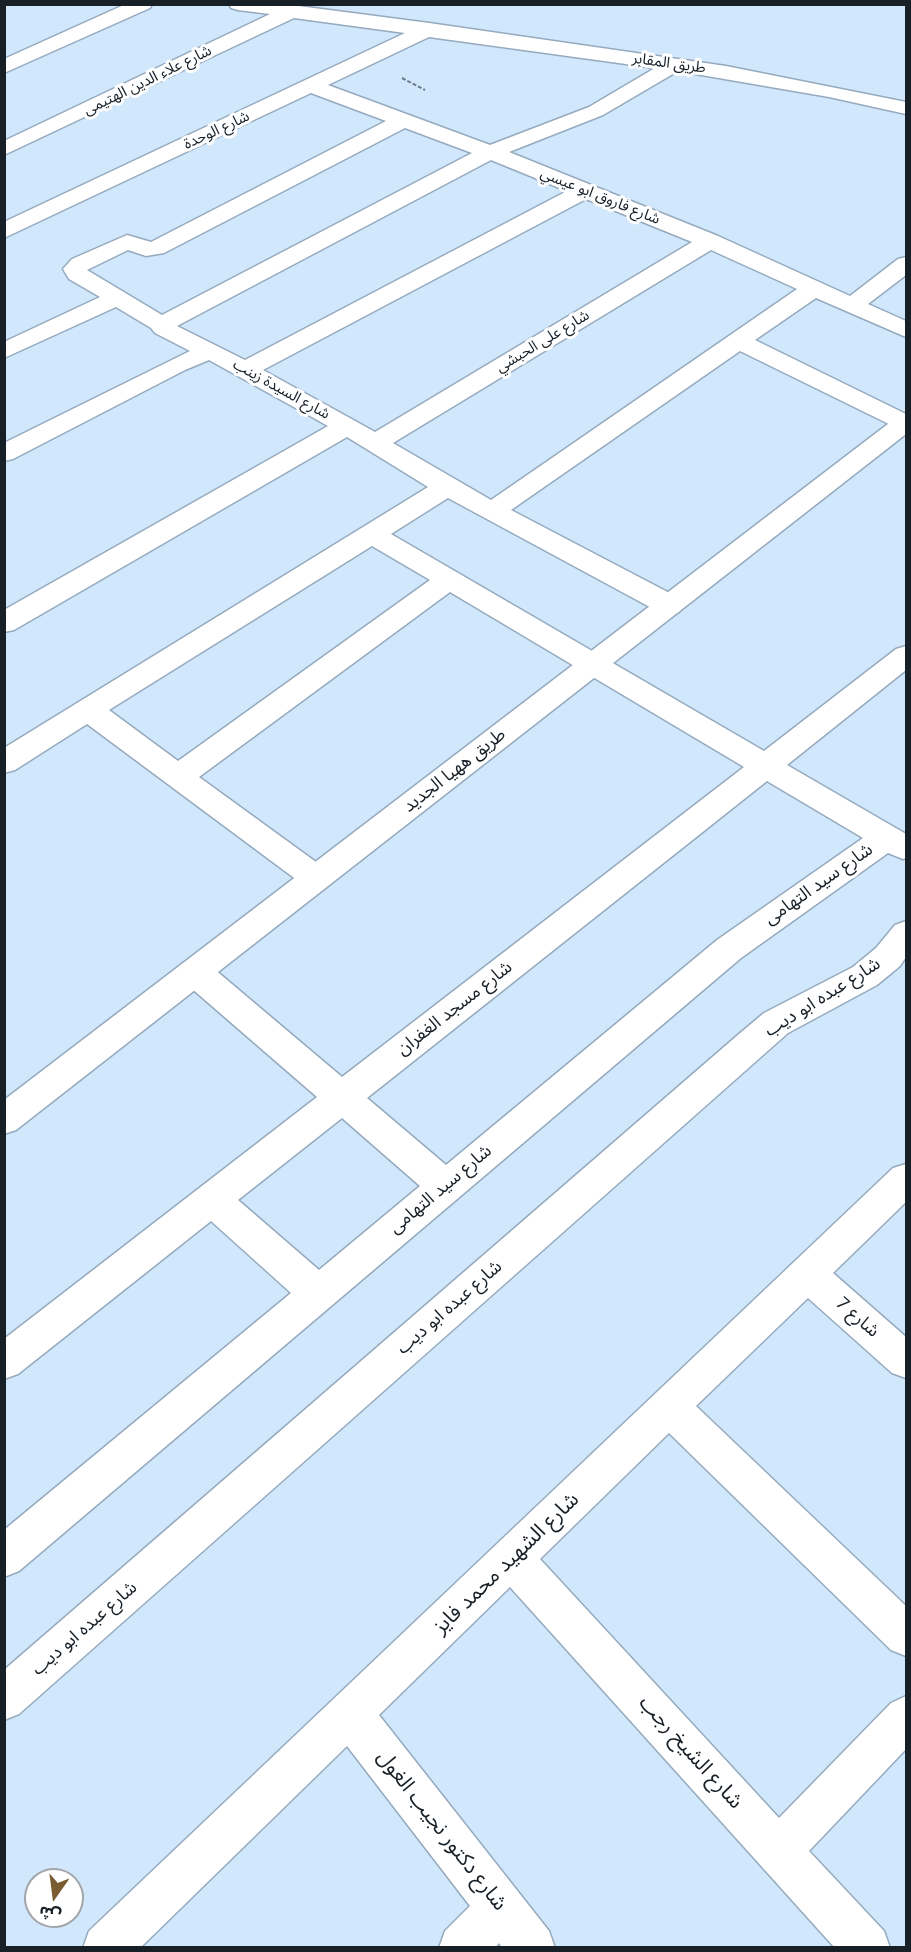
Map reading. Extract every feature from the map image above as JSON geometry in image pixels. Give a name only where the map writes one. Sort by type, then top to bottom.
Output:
[{"type":"street","points":[[4,67],[143,4]]},
{"type":"street","name":"طريق المقابر","points":[[238,4],[675,64],[778,81],[906,108]]},
{"type":"street","points":[[340,19],[370,4]]},
{"type":"street","name":"شارع علاء الدين الهتيمى","points":[[4,149],[290,12]]},
{"type":"street","name":"شارع الوحدة","points":[[7,226],[312,86],[429,29]]},
{"type":"street","points":[[163,325],[490,153],[596,111],[675,64]]},
{"type":"street","name":"شارع فاروق ابو عيسي","points":[[312,86],[490,153],[710,241],[906,330]]},
{"type":"street","name":"شارع السيدة زينب","points":[[404,120],[156,248],[146,249],[127,242],[77,267],[75,272],[163,325],[163,328],[210,351],[376,442],[447,487],[669,605]]},
{"type":"street","points":[[245,370],[585,191]]},
{"type":"street","name":"شارع على الحبشي","points":[[376,442],[710,241]]},
{"type":"street","points":[[852,305],[906,264]]},
{"type":"street","points":[[494,510],[814,288]]},
{"type":"street","points":[[4,351],[117,298]]},
{"type":"street","points":[[737,340],[906,422]]},
{"type":"street","points":[[4,453],[210,351]]},
{"type":"street","name":"طريق ههيا الجديد","points":[[4,1120],[906,422]]},
{"type":"street","points":[[4,623],[346,426]]},
{"type":"street","points":[[4,762],[447,487]]},
{"type":"street","points":[[372,534],[897,843]]},
{"type":"street","points":[[178,777],[449,580]]},
{"type":"street","name":"شارع مسجد الغفران","points":[[4,1362],[906,656]]},
{"type":"street","points":[[89,710],[316,878]]},
{"type":"street","name":"شارع سيد التهامى","points":[[4,1557],[729,949],[897,843]]},
{"type":"street","name":"شارع عبده ابو ديب","points":[[4,1700],[751,1044],[776,1023],[865,976],[888,957],[906,934]]},
{"type":"street","points":[[195,972],[446,1186]]},
{"type":"street","name":"شارع الشهيد محمد فايز","points":[[106,1947],[906,1179]]},
{"type":"street","points":[[213,1200],[318,1293]]},
{"type":"street","name":"شارع 7","points":[[808,1275],[906,1361]]},
{"type":"street","points":[[669,1406],[906,1635]]},
{"type":"street","name":"شارع الشيخ رجب","points":[[512,1558],[867,1947]]},
{"type":"street","name":"شارع دكتور نجيب الغول","points":[[350,1714],[532,1947]]},
{"type":"street","points":[[779,1850],[906,1718]]},
{"type":"street","points":[[462,1947],[501,1907]]}]
